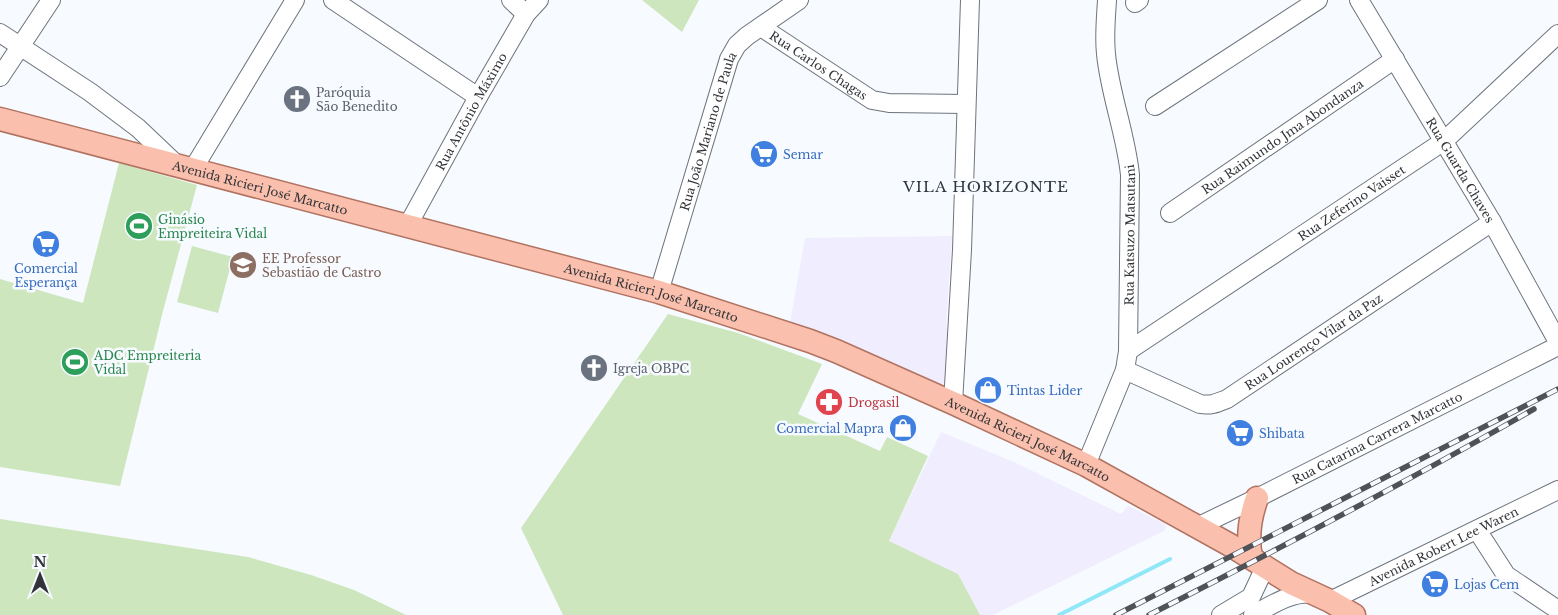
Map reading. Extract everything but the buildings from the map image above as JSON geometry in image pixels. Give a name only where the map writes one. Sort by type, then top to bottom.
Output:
[{"type":"main road","name":"Avenida Ricieri José Marcatto","points":[[0,119],[659,292],[836,351],[1086,465],[1258,562],[1287,571],[1318,589],[1322,598],[1354,615]]},
{"type":"main road","points":[[1257,498],[1251,519],[1249,548],[1258,562]]},
{"type":"street","points":[[0,77],[51,0]]},
{"type":"street","points":[[0,33],[90,92],[185,167],[296,0]]},
{"type":"street","points":[[333,0],[478,97]]},
{"type":"street","points":[[511,0],[526,14]]},
{"type":"street","name":"Rua Antônio Máximo","points":[[408,225],[526,14],[539,0]]},
{"type":"street","name":"Rua João Mariano de Paula","points":[[659,292],[729,59],[737,45],[747,36],[799,0]]},
{"type":"street","points":[[953,403],[962,250],[970,0]]},
{"type":"street","name":"Rua Katsuzo Matsutani","points":[[1086,465],[1124,370],[1128,351],[1130,175],[1128,157],[1106,54],[1107,0]]},
{"type":"street","points":[[1155,106],[1318,0]]},
{"type":"street","name":"Rua Guarda Chaves","points":[[1359,0],[1492,222],[1558,344]]},
{"type":"street","name":"Rua Carlos Chagas","points":[[761,27],[872,100],[889,104],[966,104]]},
{"type":"street","name":"Rua Zeferino Vaisset","points":[[1128,351],[1444,141],[1558,34]]},
{"type":"street","name":"Rua Raimundo Jma Abondanza","points":[[1170,213],[1395,59]]},
{"type":"street","name":"Rua Lourenço Vilar da Paz","points":[[1124,370],[1200,404],[1217,404],[1492,222]]},
{"type":"street","name":"Rua Catarina Carrera Marcatto","points":[[1196,527],[1257,498],[1558,344]]},
{"type":"street","name":"Avenida Robert Lee Waren","points":[[1253,615],[1295,595],[1306,593],[1322,598],[1477,530],[1558,490]]},
{"type":"street","points":[[1477,530],[1506,576],[1558,610]]},
{"type":"street","points":[[1221,615],[1251,597],[1258,562]]},
{"type":"shaded area","points":[[952,236],[946,325],[949,337],[946,383],[933,383],[854,346],[790,323],[805,238]]},
{"type":"shaded area","points":[[941,432],[1014,462],[1121,514],[1128,506],[1164,523],[1166,526],[1164,531],[993,615],[980,615],[958,574],[889,541]]},
{"type":"green space","points":[[642,0],[699,0],[682,32]]},
{"type":"green space","name":"ADC Empreiteria Vidal","points":[[119,163],[197,185],[163,311],[120,486],[0,467],[0,279],[83,303]]},
{"type":"green space","points":[[192,246],[233,257],[218,313],[177,302]]},
{"type":"green space","points":[[668,314],[738,333],[822,364],[798,414],[880,451],[887,437],[928,456],[889,541],[958,574],[980,615],[563,615],[521,528]]},
{"type":"green space","points":[[0,519],[248,557],[311,575],[354,590],[406,615],[0,615]]},
{"type":"waterway","points":[[1059,615],[1170,559]]},
{"type":"railway","points":[[1116,615],[1558,389]]},
{"type":"railway","points":[[1149,615],[1343,514],[1534,409]]},
{"type":"place","name":"Paróquia São Benedito","points":[[297,99]]},
{"type":"place","name":"Semar","points":[[764,154]]},
{"type":"place","name":"Ginásio Empreiteira Vidal","points":[[139,226]]},
{"type":"place","name":"Comercial Esperança","points":[[46,244]]},
{"type":"place","name":"EE Professor Sebastião de Castro","points":[[243,265]]},
{"type":"place","name":"ADC Empreiteria Vidal","points":[[75,362]]},
{"type":"place","name":"Igreja OBPC","points":[[594,368]]},
{"type":"place","name":"Tintas Lider","points":[[988,390]]},
{"type":"place","name":"Drogasil","points":[[829,402]]},
{"type":"place","name":"Comercial Mapra","points":[[903,428]]},
{"type":"place","name":"Shibata","points":[[1240,433]]},
{"type":"place","name":"Lojas Cem","points":[[1435,584]]},
{"type":"district","name":"VILA HORIZONTE","points":[[986,186]]}]
